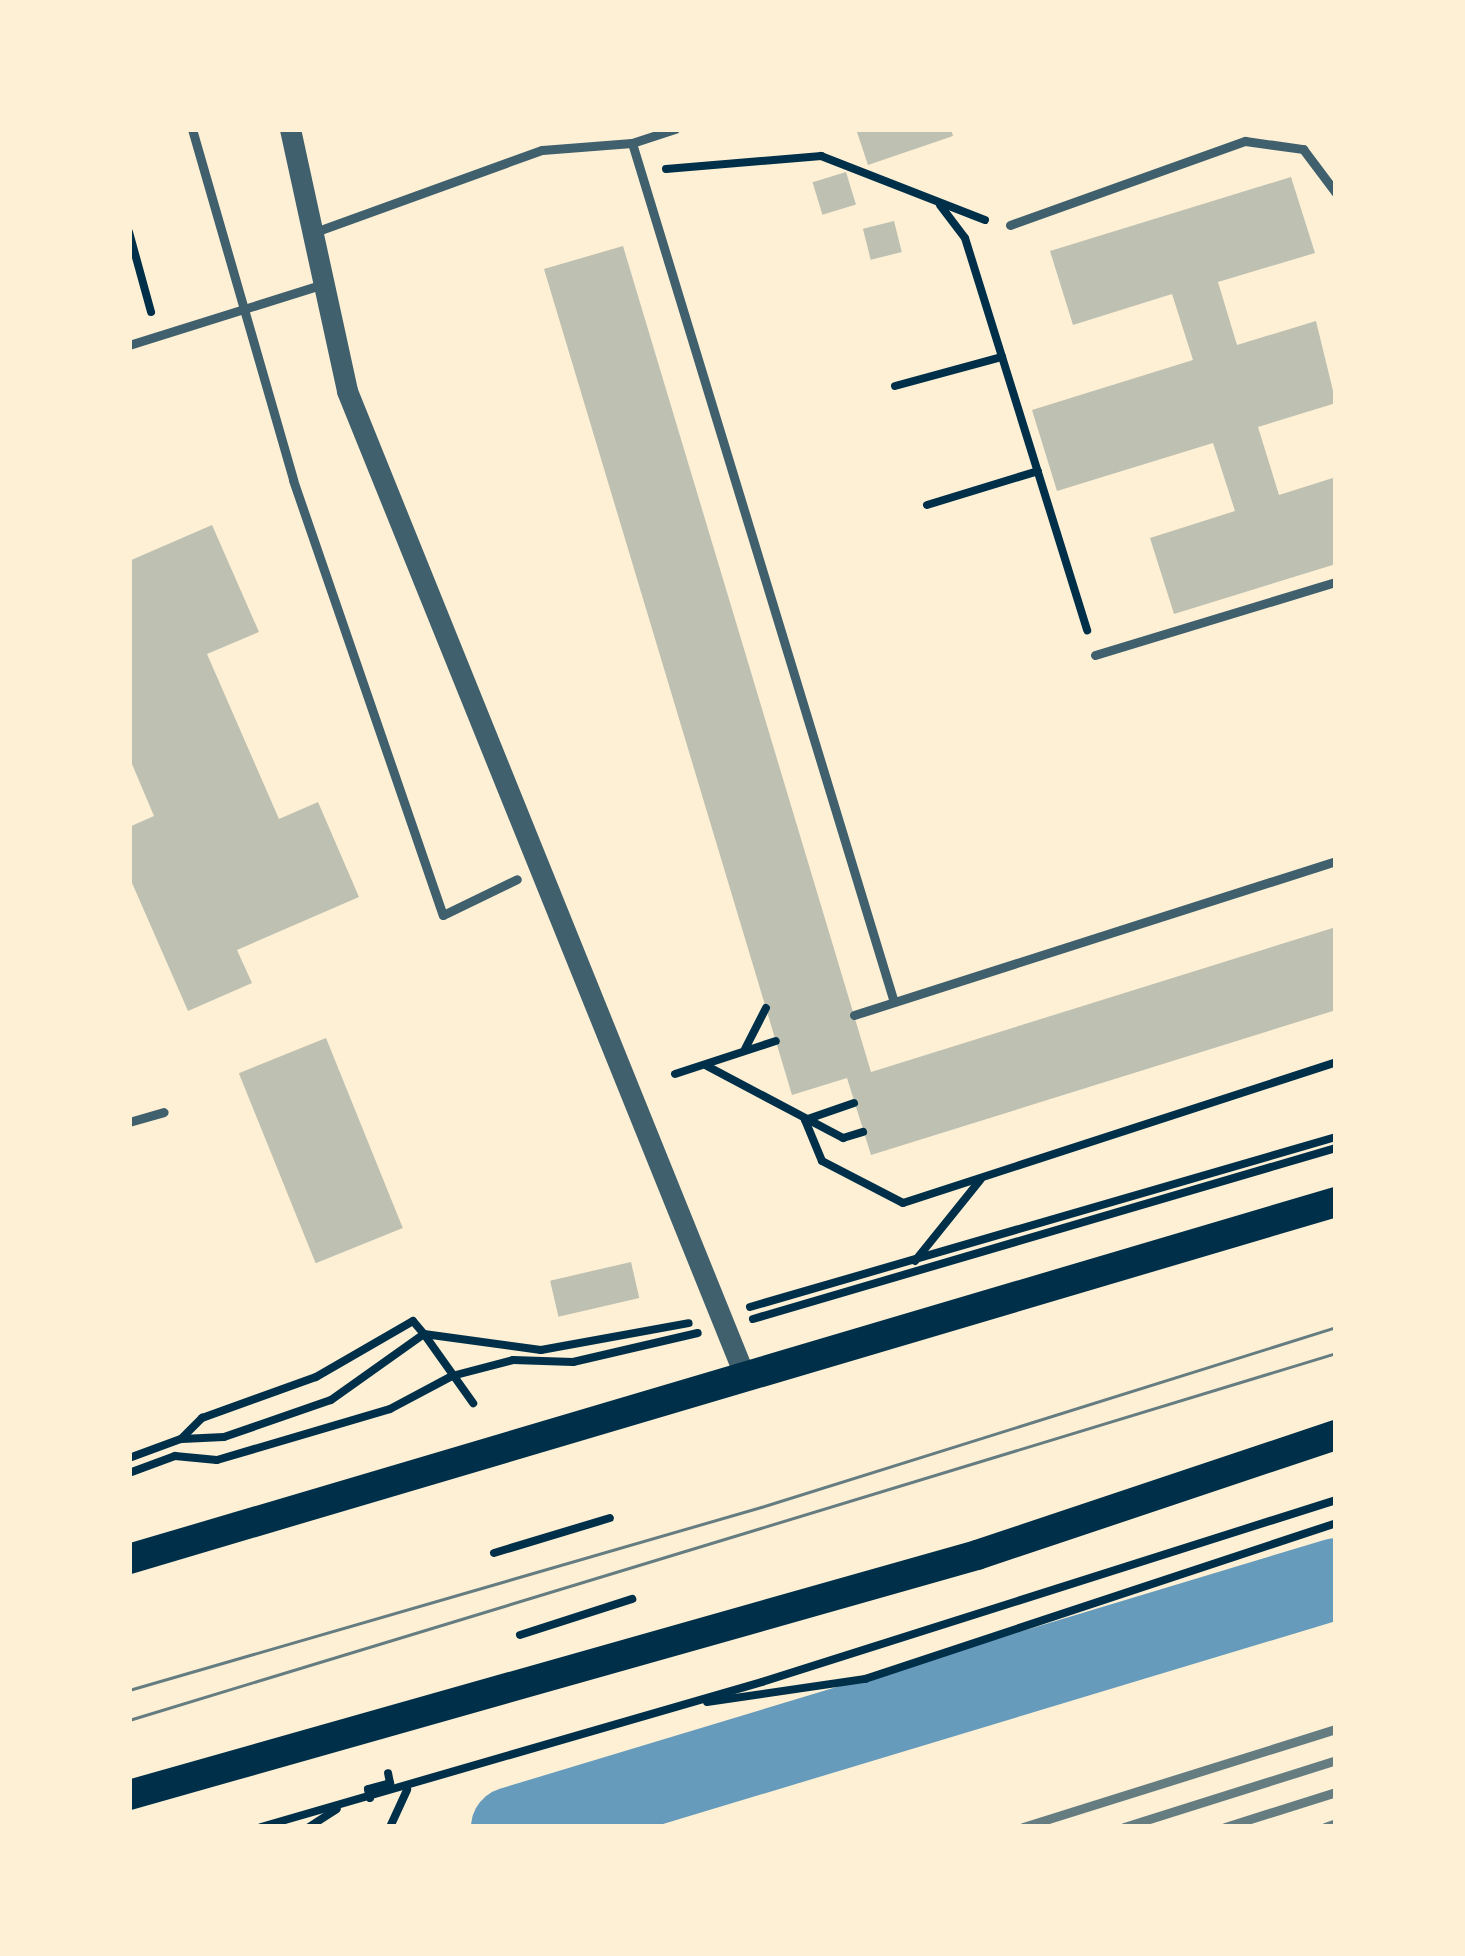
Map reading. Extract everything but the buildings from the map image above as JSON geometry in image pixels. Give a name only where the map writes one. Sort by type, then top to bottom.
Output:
[{"type":"main road","points":[[129,1558],[1336,1202]]},
{"type":"main road","points":[[129,1795],[976,1555],[1336,1435]]},
{"type":"street","points":[[290,129],[347,391],[746,1379]]},
{"type":"lane","points":[[192,129],[241,312],[443,915],[517,879]]},
{"type":"lane","points":[[311,233],[542,150],[632,143],[675,129]]},
{"type":"lane","points":[[1010,225],[1245,141],[1303,149],[1336,193]]},
{"type":"lane","points":[[632,143],[894,1002]]},
{"type":"lane","points":[[129,345],[321,285]]},
{"type":"lane","points":[[1095,655],[1336,582]]},
{"type":"lane","points":[[854,1015],[1336,861]]},
{"type":"lane","points":[[129,1122],[164,1112]]},
{"type":"path","points":[[640,173],[820,155],[940,205],[1010,225]]},
{"type":"path","points":[[940,205],[965,238],[1095,655]]},
{"type":"path","points":[[129,232],[157,337]]},
{"type":"path","points":[[895,386],[1002,357]]},
{"type":"path","points":[[927,506],[1038,471]]},
{"type":"path","points":[[745,1051],[766,1007]]},
{"type":"path","points":[[675,1074],[776,1041]]},
{"type":"path","points":[[805,1120],[822,1161],[903,1203],[1336,1062]]},
{"type":"path","points":[[707,1066],[843,1138],[863,1132]]},
{"type":"path","points":[[805,1120],[854,1102]]},
{"type":"path","points":[[129,1458],[181,1439],[224,1436],[331,1400],[424,1334],[541,1350],[722,1314],[1336,1137]]},
{"type":"path","points":[[914,1262],[982,1177]]},
{"type":"path","points":[[181,1439],[202,1418],[316,1377],[413,1321],[473,1402]]},
{"type":"path","points":[[261,1827],[408,1789],[1336,1500]]},
{"type":"path","points":[[494,1553],[610,1518]]},
{"type":"path","points":[[687,1704],[865,1678],[1336,1523]]},
{"type":"path","points":[[520,1635],[632,1599]]},
{"type":"path","points":[[370,1798],[368,1789],[390,1783],[388,1773]]},
{"type":"path","points":[[390,1827],[408,1789]]},
{"type":"path","points":[[309,1827],[344,1805]]},
{"type":"waterway","points":[[511,1827],[1336,1578]]},
{"type":"tram line","points":[[129,1690],[761,1507],[1336,1327]]},
{"type":"tram line","points":[[129,1720],[1336,1353]]},
{"type":"railway","points":[[1023,1827],[1336,1729]]},
{"type":"railway","points":[[1124,1827],[1336,1760]]},
{"type":"railway","points":[[1225,1827],[1336,1792]]},
{"type":"railway","points":[[1325,1827],[1336,1823]]}]
